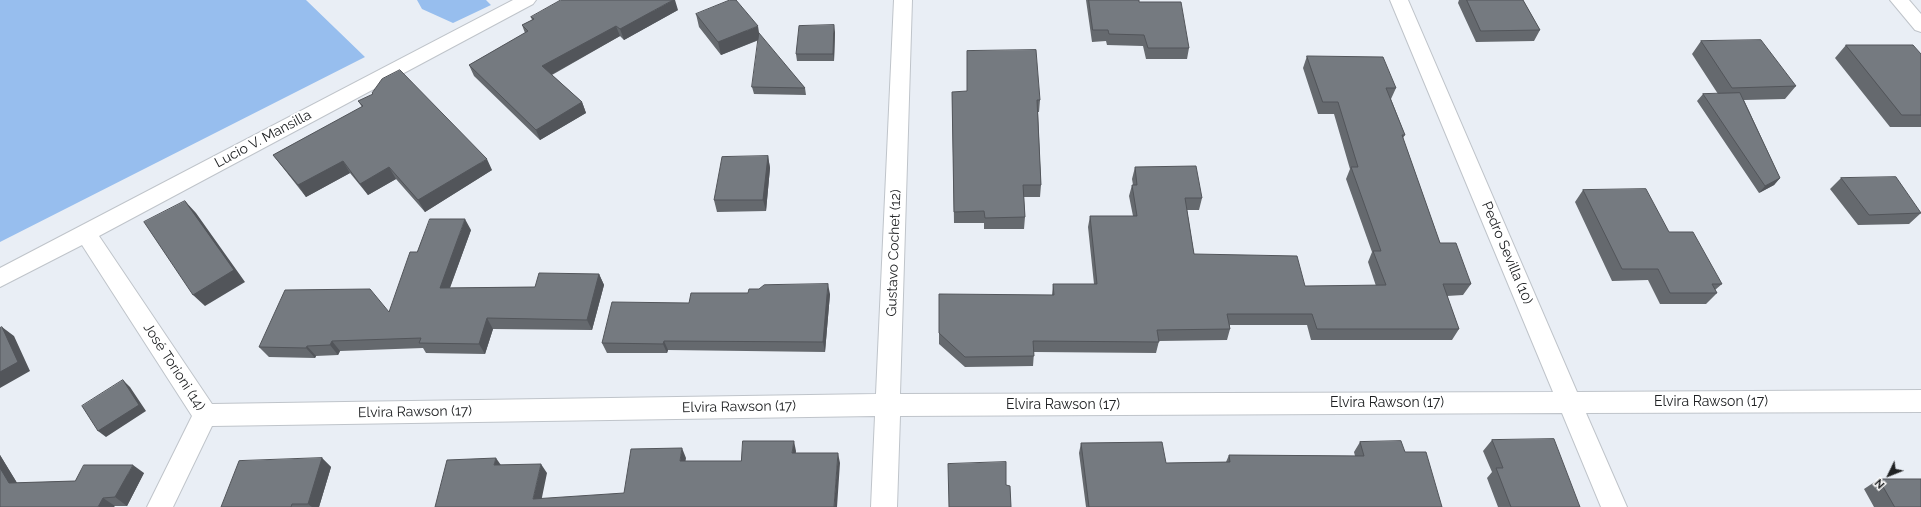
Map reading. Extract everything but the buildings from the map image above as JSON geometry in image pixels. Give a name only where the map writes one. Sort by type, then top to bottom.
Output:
[{"type":"street","name":"Lucio V. Mansilla","points":[[0,278],[527,0]]},
{"type":"street","name":"Gustavo Cochet (12)","points":[[884,507],[903,0]]},
{"type":"street","name":"Pedro Sevilla (10)","points":[[1399,0],[1614,507]]},
{"type":"street","points":[[1899,0],[1921,26]]},
{"type":"street","name":"José Torioni (14)","points":[[86,232],[205,415],[160,507]]},
{"type":"street","name":"Elvira Rawson (17)","points":[[205,415],[888,405],[1921,401]]},
{"type":"shaded area","points":[[0,0],[306,0],[365,57],[0,242]]},
{"type":"shaded area","points":[[417,0],[486,0],[491,5],[453,23],[422,9]]}]
